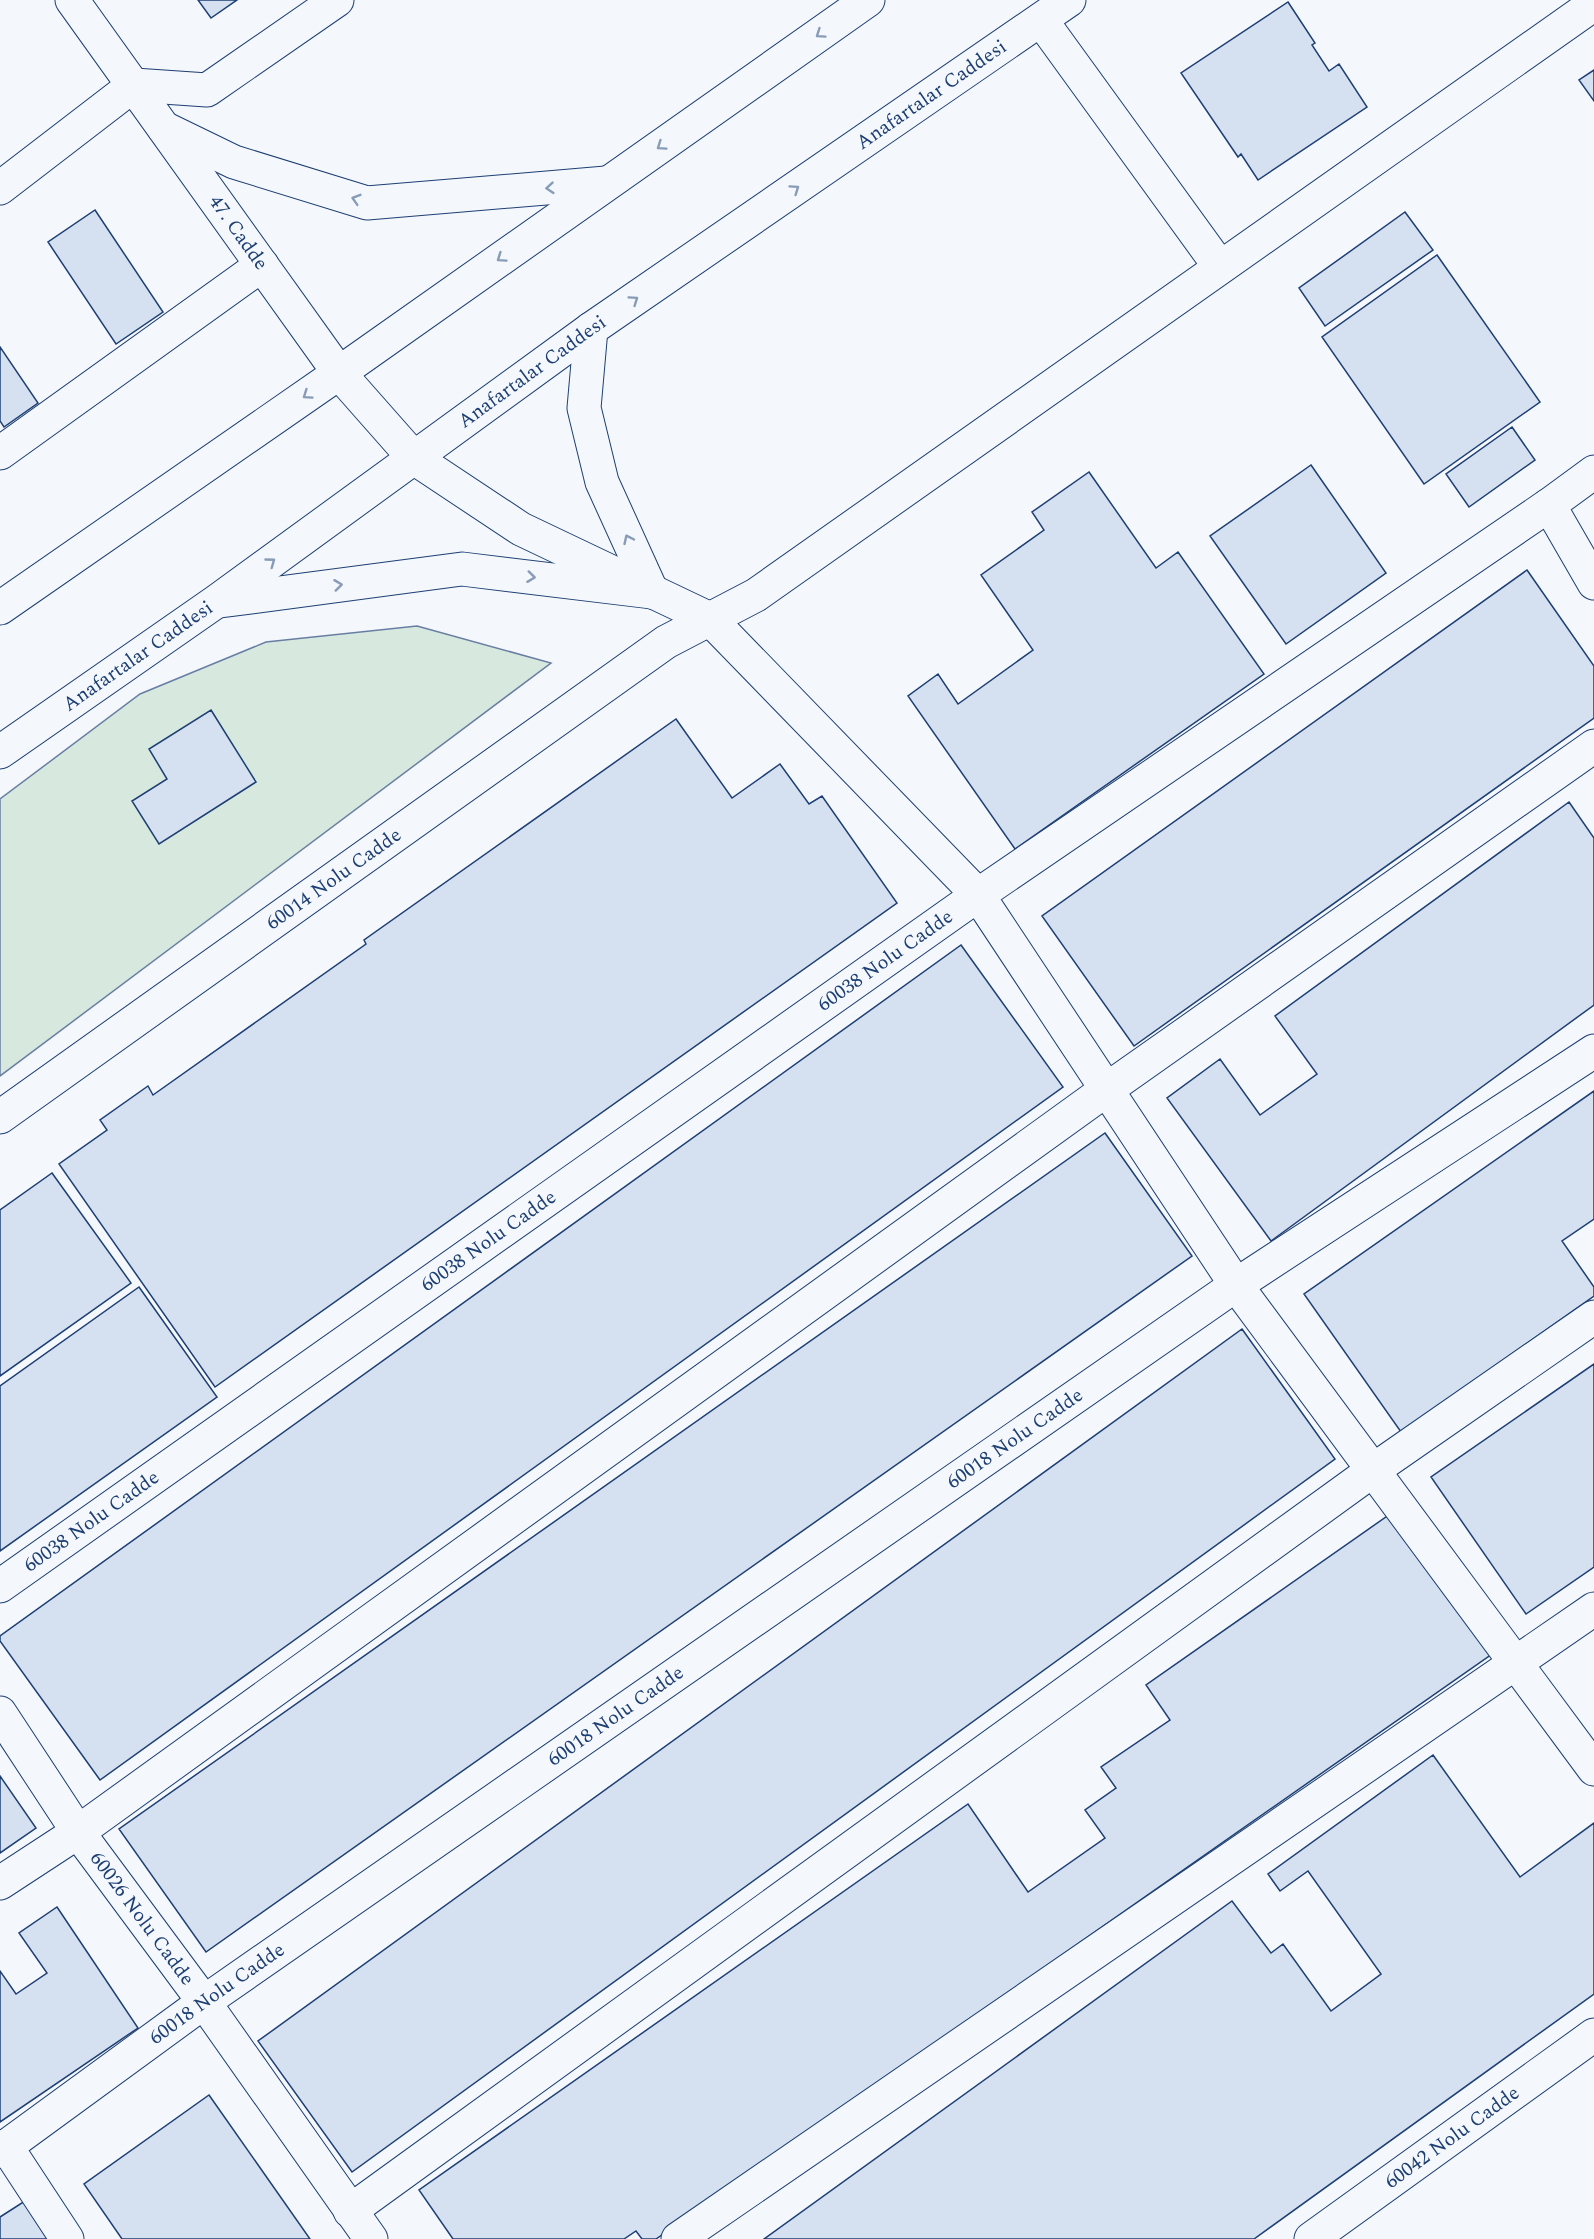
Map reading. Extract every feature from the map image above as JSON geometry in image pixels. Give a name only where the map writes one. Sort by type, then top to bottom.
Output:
[{"type":"main road","name":"47. Cadde","points":[[72,0],[339,373],[414,458],[521,530],[710,619]]},
{"type":"main road","points":[[0,188],[134,85],[207,90],[337,0]]},
{"type":"main road","points":[[0,608],[339,373],[868,0]]},
{"type":"main road","name":"Anafartalar Caddesi","points":[[0,752],[217,601],[591,329],[1069,0]]},
{"type":"main road","name":"60014 Nolu Cadde","points":[[0,1117],[666,642],[756,595],[1594,4]]},
{"type":"main road","points":[[1041,20],[1220,267]]},
{"type":"main road","points":[[164,128],[234,162],[367,203],[608,183]]},
{"type":"main road","points":[[0,453],[262,266]]},
{"type":"main road","points":[[591,329],[584,408],[602,482],[652,592]]},
{"type":"main road","name":"60038 Nolu Cadde","points":[[0,1586],[978,895],[1594,472]]},
{"type":"main road","points":[[1549,505],[1594,583]]},
{"type":"main road","points":[[217,601],[462,569],[652,592]]},
{"type":"main road","points":[[710,619],[978,895],[1236,1285],[1594,1769]]},
{"type":"main road","points":[[0,1883],[78,1832],[1106,1090],[1594,746]]},
{"type":"main road","name":"60018 Nolu Cadde","points":[[3,2149],[204,2002],[1236,1285],[1594,1051]]},
{"type":"main road","points":[[350,2211],[1372,1471],[1594,1317]]},
{"type":"main road","points":[[678,2239],[1594,1609]]},
{"type":"main road","name":"60026 Nolu Cadde","points":[[0,1713],[78,1832],[204,2002],[371,2239]]},
{"type":"main road","name":"60042 Nolu Cadde","points":[[1311,2239],[1594,2035]]},
{"type":"main road","points":[[3,2149],[67,2239]]},
{"type":"shaded area","points":[[417,626],[551,663],[0,1076],[0,799],[140,694],[266,642]]},
{"type":"building","points":[[198,0],[237,0],[211,18]]},
{"type":"building","points":[[1288,2],[1315,43],[1312,45],[1329,71],[1339,64],[1367,107],[1258,180],[1241,154],[1238,157],[1181,73]]},
{"type":"building","points":[[1594,70],[1594,101],[1579,80]]},
{"type":"building","points":[[95,210],[163,312],[116,344],[48,242]]},
{"type":"building","points":[[1405,212],[1433,250],[1325,326],[1299,288]]},
{"type":"building","points":[[1437,255],[1540,402],[1424,484],[1322,337]]},
{"type":"building","points":[[0,347],[38,403],[4,427],[0,421]]},
{"type":"building","points":[[1512,427],[1535,460],[1469,507],[1446,474]]},
{"type":"building","points":[[1311,465],[1386,573],[1286,644],[1210,536]]},
{"type":"building","points":[[1089,472],[1156,568],[1178,552],[1264,674],[1015,849],[908,696],[938,674],[958,704],[1033,650],[981,575],[1044,530],[1032,512]]},
{"type":"building","points":[[1527,570],[1594,666],[1594,718],[1134,1046],[1042,916]]},
{"type":"building","points":[[211,710],[256,782],[159,844],[132,801],[167,779],[149,749]]},
{"type":"building","points":[[676,719],[732,798],[780,764],[809,804],[822,796],[897,903],[215,1387],[59,1164],[107,1130],[100,1120],[148,1086],[153,1095],[366,944],[364,940]]},
{"type":"building","points":[[1569,802],[1594,838],[1594,1005],[1271,1241],[1167,1098],[1220,1059],[1260,1115],[1317,1074],[1275,1016]]},
{"type":"building","points":[[961,945],[1063,1087],[100,1780],[0,1641],[0,1636]]},
{"type":"building","points":[[1594,1091],[1594,1219],[1562,1241],[1594,1287],[1594,1296],[1401,1432],[1304,1294]]},
{"type":"building","points":[[1105,1133],[1192,1256],[206,1952],[119,1829]]},
{"type":"building","points":[[52,1173],[131,1283],[0,1376],[0,1210]]},
{"type":"building","points":[[139,1287],[217,1397],[0,1551],[0,1386]]},
{"type":"building","points":[[1242,1329],[1335,1459],[352,2172],[258,2041]]},
{"type":"building","points":[[1594,1364],[1594,1567],[1526,1614],[1431,1477]]},
{"type":"building","points":[[1393,1512],[1492,1654],[656,2239],[642,2239],[636,2231],[624,2239],[453,2239],[419,2190],[968,1804],[1028,1892],[1105,1838],[1085,1810],[1116,1788],[1101,1767],[1170,1720],[1146,1685]]},
{"type":"building","points":[[1433,1755],[1520,1877],[1594,1823],[1594,1994],[1254,2239],[764,2239],[1232,1901],[1271,1953],[1283,1944],[1331,2011],[1381,1974],[1308,1871],[1280,1891],[1268,1874]]},
{"type":"building","points":[[0,1776],[36,1828],[0,1853]]},
{"type":"building","points":[[57,1907],[138,2028],[0,2122],[0,1971],[16,1994],[47,1973],[19,1933]]},
{"type":"building","points":[[209,2095],[310,2239],[122,2239],[84,2184]]},
{"type":"building","points":[[28,2199],[54,2239],[0,2239],[0,2217]]}]
